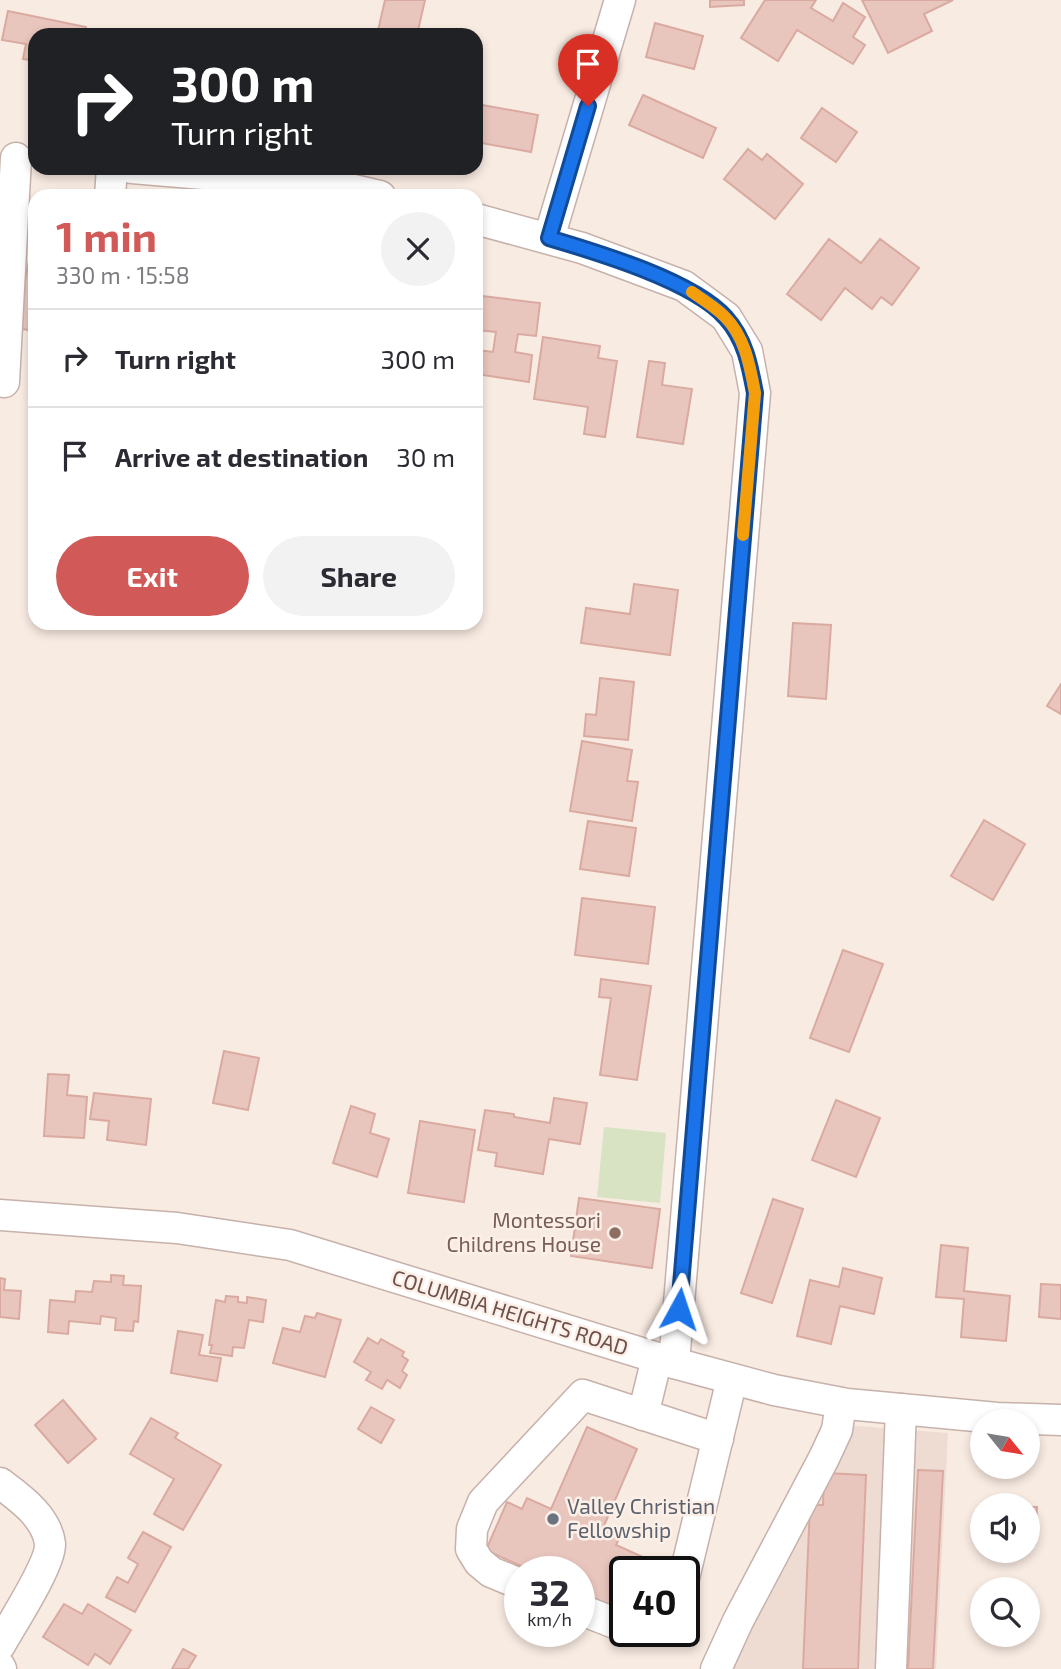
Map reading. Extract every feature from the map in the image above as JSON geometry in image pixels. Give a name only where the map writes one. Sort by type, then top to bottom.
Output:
[{"type":"street","points":[[549,238],[620,0]]},
{"type":"street","points":[[4,382],[17,158]]},
{"type":"street","points":[[166,175],[214,185],[333,185],[350,189]]},
{"type":"street","points":[[483,221],[582,248],[684,286],[726,317],[747,351],[755,393],[666,1361],[643,1415]]},
{"type":"street","name":"COLUMBIA HEIGHTS ROAD","points":[[0,1214],[177,1228],[290,1245],[666,1361],[774,1390],[901,1409],[997,1418],[1061,1420]]},
{"type":"street","points":[[689,1556],[732,1379]]},
{"type":"street","points":[[504,1577],[491,1572],[479,1562],[471,1549],[472,1529],[483,1502],[583,1395],[718,1439]]},
{"type":"street","points":[[716,1669],[755,1587],[824,1458],[837,1430],[841,1402]]},
{"type":"street","points":[[891,1669],[901,1409]]},
{"type":"street","points":[[0,1483],[27,1505],[44,1525],[50,1545],[45,1564],[0,1645]]},
{"type":"shaded area","points":[[831,1424],[948,1433],[936,1669],[705,1669]]},
{"type":"green space","points":[[604,1127],[666,1133],[660,1203],[597,1197]]},
{"type":"building","points":[[385,0],[425,0],[419,28],[379,28]]},
{"type":"building","points":[[710,0],[744,0],[744,5],[710,7]]},
{"type":"building","points":[[765,0],[816,0],[811,8],[833,21],[843,3],[865,17],[853,37],[865,45],[853,64],[797,30],[778,61],[741,38]]},
{"type":"building","points":[[862,0],[953,0],[924,14],[932,31],[888,53]]},
{"type":"building","points":[[8,11],[86,27],[28,28],[28,60],[23,59],[26,44],[2,40]]},
{"type":"building","points":[[655,23],[703,36],[694,69],[646,57]]},
{"type":"building","points":[[643,95],[716,128],[703,158],[629,125]]},
{"type":"building","points":[[483,105],[538,115],[531,152],[483,143]]},
{"type":"building","points":[[822,108],[857,132],[836,162],[801,138]]},
{"type":"building","points":[[748,149],[762,160],[767,154],[803,184],[775,219],[724,179]]},
{"type":"building","points":[[829,239],[861,263],[880,239],[919,268],[892,305],[881,297],[872,309],[845,288],[821,320],[787,294]]},
{"type":"building","points":[[28,266],[28,330],[16,328]]},
{"type":"building","points":[[483,296],[540,303],[536,336],[518,334],[515,352],[532,355],[529,382],[483,375],[483,351],[493,352],[496,332],[483,331]]},
{"type":"building","points":[[543,337],[600,346],[598,358],[617,361],[605,437],[584,434],[588,407],[534,399]]},
{"type":"building","points":[[649,361],[665,363],[662,385],[692,389],[683,444],[637,437]]},
{"type":"building","points":[[634,584],[678,590],[670,655],[581,643],[586,608],[630,614]]},
{"type":"building","points":[[793,623],[831,625],[826,699],[788,696]]},
{"type":"building","points":[[600,678],[634,682],[628,740],[584,736],[586,714],[596,715]]},
{"type":"building","points":[[1061,684],[1061,714],[1047,706]]},
{"type":"building","points":[[582,741],[632,750],[627,781],[638,782],[632,821],[570,811]]},
{"type":"building","points":[[984,820],[1025,844],[993,900],[951,876]]},
{"type":"building","points":[[588,821],[636,828],[629,876],[580,869]]},
{"type":"building","points":[[582,898],[655,907],[648,964],[575,955]]},
{"type":"building","points":[[843,950],[883,964],[849,1052],[810,1038]]},
{"type":"building","points":[[601,979],[651,986],[637,1080],[600,1075],[611,998],[599,997]]},
{"type":"building","points":[[224,1051],[259,1058],[248,1110],[213,1103]]},
{"type":"building","points":[[48,1074],[69,1075],[67,1095],[87,1097],[84,1138],[44,1136]]},
{"type":"building","points":[[94,1093],[151,1099],[146,1145],[107,1140],[109,1121],[90,1119]]},
{"type":"building","points":[[554,1098],[587,1103],[580,1144],[549,1139],[543,1174],[495,1166],[497,1153],[478,1150],[485,1110],[550,1123]]},
{"type":"building","points":[[836,1100],[880,1118],[856,1177],[812,1160]]},
{"type":"building","points":[[351,1106],[375,1114],[370,1133],[389,1139],[377,1177],[333,1163]]},
{"type":"building","points":[[420,1121],[475,1130],[464,1202],[408,1193]]},
{"type":"building","name":"Montessori Childrens House","points":[[579,1198],[660,1209],[652,1268],[571,1256]]},
{"type":"building","points":[[773,1199],[803,1209],[772,1303],[741,1293]]},
{"type":"building","points":[[941,1245],[968,1248],[964,1291],[1010,1296],[1006,1341],[961,1337],[964,1299],[936,1297]]},
{"type":"building","points":[[843,1268],[882,1278],[874,1314],[840,1306],[831,1344],[797,1336],[810,1280],[839,1287]]},
{"type":"building","points":[[111,1275],[124,1276],[123,1285],[141,1286],[138,1322],[134,1321],[133,1331],[115,1330],[116,1318],[101,1316],[100,1324],[69,1321],[68,1334],[48,1332],[50,1300],[75,1302],[76,1291],[92,1292],[94,1281],[111,1282]]},
{"type":"building","points":[[0,1278],[5,1279],[4,1290],[21,1291],[19,1319],[0,1317]]},
{"type":"building","points":[[1041,1284],[1061,1285],[1061,1319],[1039,1317]]},
{"type":"building","points":[[226,1296],[238,1297],[238,1302],[247,1303],[247,1297],[266,1300],[263,1322],[249,1320],[244,1348],[233,1347],[232,1356],[210,1353],[212,1345],[209,1345],[216,1300],[225,1302]]},
{"type":"building","points":[[317,1313],[341,1320],[325,1377],[273,1363],[283,1328],[300,1332],[305,1316],[315,1318]]},
{"type":"building","points":[[178,1331],[203,1335],[199,1355],[221,1358],[217,1381],[171,1373]]},
{"type":"building","points":[[368,1338],[378,1344],[381,1339],[404,1352],[402,1356],[408,1360],[402,1371],[407,1375],[400,1388],[387,1380],[382,1389],[366,1380],[371,1372],[354,1362]]},
{"type":"building","points":[[63,1400],[96,1439],[68,1463],[35,1425]]},
{"type":"building","points":[[371,1407],[394,1420],[381,1443],[358,1429]]},
{"type":"building","points":[[151,1418],[178,1433],[175,1438],[221,1465],[183,1530],[154,1514],[174,1479],[130,1454]]},
{"type":"building","name":"Valley Christian Fellowship","points":[[587,1427],[637,1449],[603,1528],[620,1536],[616,1545],[641,1556],[609,1556],[609,1605],[595,1599],[595,1556],[504,1556],[504,1558],[486,1550],[507,1502],[522,1509],[527,1498],[551,1509]]},
{"type":"building","points":[[918,1470],[943,1471],[933,1669],[908,1669]]},
{"type":"building","points":[[824,1473],[866,1475],[858,1669],[803,1669],[810,1505],[823,1505]]},
{"type":"building","points":[[143,1532],[171,1547],[135,1612],[106,1597],[117,1577],[128,1583],[138,1564],[128,1558]]},
{"type":"building","points":[[64,1604],[82,1614],[88,1604],[131,1630],[110,1664],[95,1654],[88,1665],[43,1637]]},
{"type":"building","points":[[183,1649],[196,1656],[188,1669],[172,1669]]},
{"type":"slow traffic","points":[[692,292],[726,317],[747,351],[755,393],[743,535]]},
{"type":"place","name":"Montessori Childrens House","points":[[615,1233]]},
{"type":"place","name":"Valley Christian Fellowship","points":[[553,1519]]},
{"type":"route","points":[[588,106],[549,238],[684,286],[726,317],[747,351],[755,393],[679,1309]]}]
